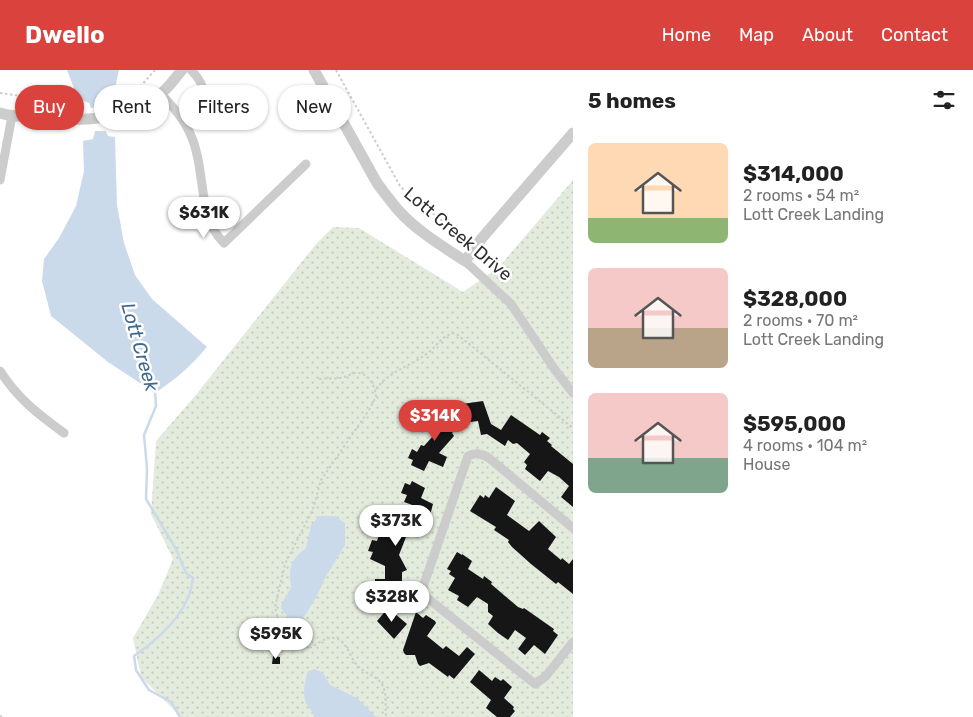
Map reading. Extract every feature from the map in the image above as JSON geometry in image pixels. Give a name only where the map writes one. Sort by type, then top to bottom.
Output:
[{"type":"street","points":[[169,85],[182,70]]},
{"type":"street","points":[[191,70],[203,85]]},
{"type":"street","name":"Lott Creek Drive","points":[[314,70],[377,183],[400,212],[444,248],[464,261],[511,304],[573,394]]},
{"type":"street","points":[[169,102],[179,113]]},
{"type":"street","points":[[0,113],[12,116],[0,180]]},
{"type":"street","points":[[189,130],[198,158],[210,221],[215,234],[224,244],[306,164]]},
{"type":"street","points":[[464,261],[573,133]]},
{"type":"street","points":[[0,371],[11,388],[32,410],[64,432]]},
{"type":"street","points":[[573,528],[489,458],[484,455],[473,454],[468,456],[421,593],[535,684],[546,676],[573,642]]},
{"type":"path","points":[[142,85],[155,70]]},
{"type":"path","points":[[336,70],[400,186],[448,225],[451,232],[444,248]]},
{"type":"path","points":[[0,93],[15,95]]},
{"type":"path","points":[[375,390],[391,374],[424,356],[439,340],[453,333],[458,335],[573,428]]},
{"type":"path","points":[[319,379],[340,378],[355,373],[362,373],[367,377],[375,390],[376,397],[374,403],[321,480],[313,509],[285,564],[275,607],[280,625],[285,631],[292,633],[309,648],[316,646],[326,639],[334,638],[346,647],[357,665],[378,678],[384,688],[386,717]]},
{"type":"shaded area","points":[[573,180],[573,717],[181,717],[141,677],[133,638],[158,595],[173,559],[151,514],[156,441],[195,396],[316,244],[333,227],[359,228],[463,292],[499,267]]},
{"type":"water","points":[[67,70],[119,70],[116,85],[94,85],[94,107],[91,108],[89,103],[84,101],[84,85],[73,85]]},
{"type":"water","points":[[95,131],[106,131],[108,136],[115,137],[117,205],[124,243],[135,275],[152,299],[207,347],[183,372],[155,393],[108,362],[51,316],[42,281],[44,259],[59,238],[76,206],[84,171],[83,141],[93,139]]},
{"type":"water","points":[[319,516],[335,516],[345,523],[345,545],[299,625],[294,625],[281,608],[291,586],[290,573],[292,564],[296,557],[306,548],[311,525]]},
{"type":"water","points":[[315,669],[323,673],[330,685],[357,698],[376,717],[314,717],[306,703],[304,692],[308,671]]},
{"type":"building","points":[[483,401],[491,424],[501,430],[511,415],[540,435],[542,432],[550,438],[547,441],[551,446],[573,464],[573,507],[561,497],[569,486],[559,477],[548,471],[540,481],[525,469],[527,465],[524,462],[530,454],[517,443],[513,444],[508,440],[505,446],[487,434],[481,435],[478,421],[463,423],[460,407],[463,407],[462,404]]},
{"type":"building","points":[[446,411],[460,424],[452,433],[454,436],[439,453],[447,457],[443,467],[429,461],[424,471],[411,465],[413,460],[408,458],[412,449],[417,452],[421,445],[424,446],[433,436],[425,429],[440,413],[442,416]]},
{"type":"building","points":[[412,481],[425,488],[421,498],[433,504],[427,527],[422,526],[422,528],[414,525],[411,534],[406,537],[399,555],[407,570],[402,572],[402,588],[387,588],[387,606],[364,606],[364,582],[385,579],[385,566],[370,559],[373,552],[368,551],[372,540],[377,541],[379,535],[386,537],[393,514],[409,520],[415,506],[404,502],[407,495],[401,493],[405,483],[410,485]]},
{"type":"building","points":[[496,487],[515,501],[507,515],[529,531],[539,521],[556,537],[548,549],[569,564],[573,559],[573,594],[558,582],[556,584],[531,564],[512,547],[508,542],[509,540],[494,530],[496,527],[470,511],[480,495],[484,498],[485,495],[489,498]]},
{"type":"building","points":[[457,552],[472,561],[468,569],[483,579],[484,576],[518,607],[524,608],[554,629],[553,631],[558,635],[545,654],[534,645],[525,655],[518,649],[526,638],[515,630],[508,640],[488,624],[493,616],[488,612],[488,604],[477,597],[468,607],[457,600],[459,596],[448,590],[455,578],[449,574],[451,571],[447,569]]},
{"type":"building","points":[[388,608],[407,624],[394,639],[377,621]]},
{"type":"building","points":[[416,612],[423,618],[426,615],[435,621],[436,623],[427,636],[443,649],[446,646],[459,656],[467,647],[475,654],[454,679],[449,675],[448,677],[429,663],[420,666],[415,655],[406,655],[404,653],[403,650]]},
{"type":"building","points":[[273,656],[280,657],[280,664],[272,664]]},
{"type":"building","points":[[479,670],[492,681],[495,677],[501,681],[503,679],[512,687],[504,698],[514,707],[515,711],[510,717],[497,717],[486,708],[491,700],[470,682]]},
{"type":"waterway","name":"Lott Creek","points":[[155,391],[156,406],[144,435],[147,468],[146,499],[176,549],[186,573],[193,578],[191,590],[180,613],[154,641],[134,656],[136,670],[149,690],[171,702],[180,717]]}]
